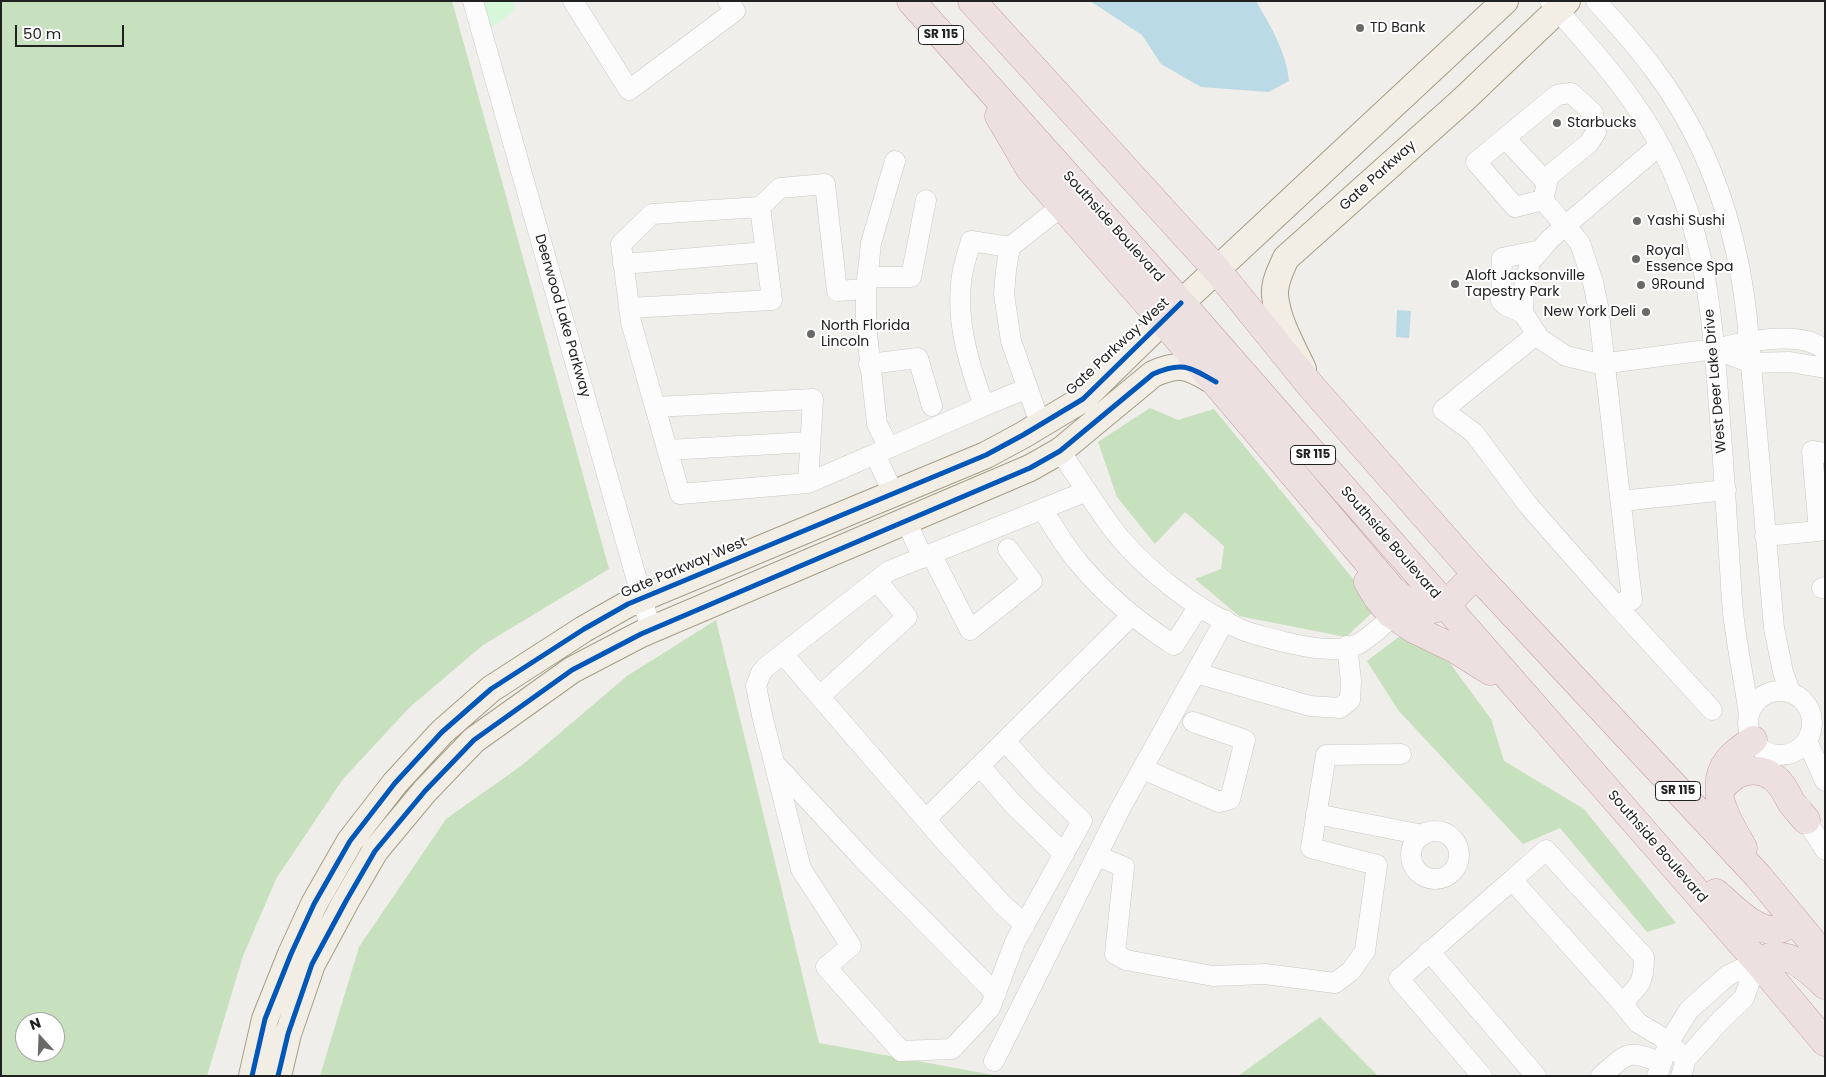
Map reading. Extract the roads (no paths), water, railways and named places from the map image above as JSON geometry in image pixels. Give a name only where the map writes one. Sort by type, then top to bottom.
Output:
[{"type":"highway","name":"Southside Boulevard","points":[[911,1],[972,68],[1172,312],[1445,606],[1757,961],[1825,1042]]},
{"type":"highway","name":"SR 115","points":[[972,1],[1217,270],[1310,385],[1476,574],[1758,876],[1825,957]]},
{"type":"highway","points":[[972,68],[1030,169],[1062,206],[1172,312],[1216,382],[1392,590],[1412,606],[1429,610],[1445,606],[1476,574]]},
{"type":"highway","points":[[1327,513],[1377,597],[1394,616],[1414,629],[1455,649],[1515,686]]},
{"type":"highway","points":[[1758,737],[1731,755],[1725,763],[1720,779],[1722,806],[1758,876]]},
{"type":"highway","points":[[1720,792],[1726,782],[1740,773],[1750,771],[1763,772],[1781,784],[1792,803],[1806,820]]},
{"type":"highway","points":[[1629,816],[1750,923],[1769,930],[1781,929],[1793,920]]},
{"type":"highway","points":[[1757,961],[1771,956],[1788,958],[1809,970],[1825,985]]},
{"type":"main road","points":[[1172,312],[1505,1]]},
{"type":"main road","name":"Gate Parkway","points":[[1310,385],[1281,320],[1275,294],[1278,274],[1286,258],[1463,100],[1558,4]]},
{"type":"main road","name":"Gate Parkway West","points":[[252,1076],[265,1019],[291,954],[314,904],[350,841],[395,783],[442,732],[491,689],[584,629],[642,598],[986,455],[1044,423],[1083,399],[1172,312]]},
{"type":"main road","points":[[278,1076],[288,1034],[312,964],[375,851],[419,798],[474,740],[572,670],[651,630],[1030,468],[1060,451],[1153,374],[1169,367],[1191,368],[1216,382]]},
{"type":"main road","points":[[1044,423],[1060,451]]},
{"type":"main road","points":[[893,493],[906,521]]},
{"type":"street","name":"Deerwood Lake Parkway","points":[[473,1],[651,630]]},
{"type":"street","points":[[573,1],[629,90],[735,11],[728,1]]},
{"type":"street","points":[[1596,1],[1656,71],[1685,118],[1703,153],[1723,202],[1734,240],[1744,292],[1774,628],[1784,677],[1790,692]]},
{"type":"street","name":"West Deer Lake Drive","points":[[1558,4],[1635,103],[1660,144],[1683,196],[1699,246],[1707,287],[1715,349],[1733,609],[1758,737],[1798,800],[1806,820],[1825,850]]},
{"type":"street","points":[[1571,93],[1593,113],[1596,132],[1590,143],[1544,190],[1515,207],[1476,162],[1505,138],[1558,95],[1571,93]]},
{"type":"street","points":[[1505,138],[1544,190],[1580,243],[1593,282],[1605,364],[1632,600],[1615,604]]},
{"type":"street","points":[[1660,144],[1550,239],[1530,262],[1524,288],[1523,313],[1536,334],[1566,356],[1600,364],[1715,349],[1749,341],[1793,338],[1820,345],[1825,350]]},
{"type":"street","points":[[893,493],[877,424],[866,325],[867,283],[871,243],[895,162]]},
{"type":"street","points":[[926,200],[911,277],[867,283],[837,290],[825,184],[780,188],[760,207],[652,214],[621,244],[631,322],[680,494],[808,483],[1028,388]]},
{"type":"street","points":[[1044,423],[1036,412],[1011,341],[1004,294],[1010,247],[1062,206]]},
{"type":"street","points":[[629,308],[772,300],[760,207]]},
{"type":"street","points":[[984,406],[971,368],[964,339],[961,309],[962,275],[971,241],[1010,247]]},
{"type":"street","points":[[1523,313],[1505,305],[1501,301],[1502,258],[1541,250]]},
{"type":"street","points":[[623,264],[765,252]]},
{"type":"street","points":[[1536,334],[1443,410],[1474,433],[1528,506],[1712,710]]},
{"type":"street","points":[[1715,349],[1751,363],[1790,362],[1825,368]]},
{"type":"street","points":[[869,364],[918,358],[932,406]]},
{"type":"street","points":[[655,407],[813,399],[808,483]]},
{"type":"street","points":[[667,450],[810,442]]},
{"type":"street","points":[[1060,451],[1120,538],[1147,566],[1171,587],[1199,606],[1241,629],[1303,647],[1331,650],[1358,644],[1394,616]]},
{"type":"street","points":[[1765,536],[1822,531],[1812,451],[1825,453]]},
{"type":"street","points":[[1621,501],[1726,490]]},
{"type":"street","points":[[1005,741],[1042,782],[1082,821],[1015,942],[990,1008],[952,1049],[901,1051],[826,967],[851,946],[801,869],[756,686],[761,673],[889,571],[1087,491]]},
{"type":"street","points":[[1042,509],[1078,562],[1102,589],[1132,616],[1174,645],[1199,606]]},
{"type":"street","points":[[906,521],[970,630],[1032,581],[1008,549]]},
{"type":"street","points":[[820,696],[906,617],[877,581]]},
{"type":"street","points":[[926,819],[1132,616]]},
{"type":"street","points":[[994,1061],[1097,856],[1225,620]]},
{"type":"street","points":[[1196,673],[1310,706],[1340,708],[1350,700],[1351,681],[1347,646]]},
{"type":"street","points":[[783,654],[973,874],[1025,925]]},
{"type":"street","points":[[1777,691],[1790,692],[1818,710],[1813,722],[1812,732],[1807,741],[1801,748],[1783,755],[1758,737],[1754,704],[1764,695],[1777,691]]},
{"type":"street","points":[[1143,769],[1219,802],[1230,799],[1245,740],[1193,722]]},
{"type":"street","points":[[1807,741],[1825,782]]},
{"type":"street","points":[[1097,856],[1124,867],[1115,954],[1120,957],[1126,960],[1213,976],[1265,974],[1335,982],[1351,970],[1366,951],[1377,865],[1311,848],[1326,755],[1401,754]]},
{"type":"street","points":[[774,764],[864,860],[996,994]]},
{"type":"street","points":[[980,766],[1012,803],[1064,854]]},
{"type":"street","points":[[1316,814],[1423,835]]},
{"type":"street","points":[[1482,1076],[1399,979],[1546,850],[1644,957],[1644,974],[1638,988],[1622,1003]]},
{"type":"street","points":[[1512,880],[1638,1023],[1669,1042],[1684,1067],[1719,1022],[1744,998],[1757,961]]},
{"type":"street","points":[[1429,951],[1536,1076]]},
{"type":"street","points":[[1601,1076],[1625,1055],[1639,1054],[1659,1069],[1669,1042],[1689,1010],[1727,976],[1757,961]]},
{"type":"water","points":[[1090,1],[1256,1],[1281,49],[1289,81],[1269,92],[1201,87],[1161,64],[1142,35]]},
{"type":"water","points":[[1397,310],[1411,311],[1409,338],[1396,337]]},
{"type":"place","name":"TD Bank","points":[[1360,28]]},
{"type":"place","name":"Starbucks","points":[[1557,123]]},
{"type":"place","name":"Yashi Sushi","points":[[1637,221]]},
{"type":"place","name":"Royal Essence Spa","points":[[1636,259]]},
{"type":"place","name":"Aloft Jacksonville Tapestry Park","points":[[1455,284]]},
{"type":"place","name":"9Round","points":[[1641,285]]},
{"type":"place","name":"New York Deli","points":[[1646,312]]},
{"type":"place","name":"North Florida Lincoln","points":[[811,334]]}]
